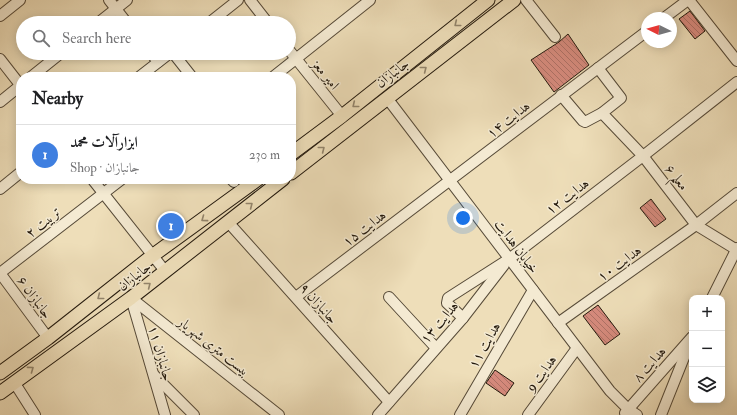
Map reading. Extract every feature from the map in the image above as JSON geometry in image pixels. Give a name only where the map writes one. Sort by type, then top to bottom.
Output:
[{"type":"main road","name":"جانبازان","points":[[296,150],[342,116],[488,0]]},
{"type":"main road","name":"جانبازان","points":[[296,169],[514,0]]},
{"type":"main road","name":"جانبازان","points":[[0,373],[48,338],[152,256],[251,184]]},
{"type":"main road","name":"جانبازان","points":[[0,393],[131,298],[277,184]]},
{"type":"street","points":[[0,16],[20,0]]},
{"type":"street","points":[[109,0],[122,16]]},
{"type":"street","points":[[107,16],[127,0]]},
{"type":"street","points":[[218,16],[238,0]]},
{"type":"street","points":[[250,0],[263,16]]},
{"type":"street","points":[[296,59],[370,0]]},
{"type":"street","points":[[526,0],[555,37]]},
{"type":"street","points":[[672,12],[688,0],[737,60]]},
{"type":"street","name":"هدایت ۱۴","points":[[450,181],[641,36]]},
{"type":"street","points":[[0,59],[16,80]]},
{"type":"street","name":"امیر معز","points":[[296,59],[342,116]]},
{"type":"street","points":[[37,72],[52,60]]},
{"type":"street","points":[[147,72],[161,60]]},
{"type":"street","points":[[177,60],[188,72]]},
{"type":"street","points":[[279,72],[295,60]]},
{"type":"street","points":[[561,95],[585,122],[602,113],[621,98],[598,68]]},
{"type":"street","name":"هدایت ۱۲","points":[[509,259],[737,82]]},
{"type":"street","points":[[0,102],[16,90]]},
{"type":"street","name":"خیابان هدایت","points":[[387,98],[625,412],[637,415]]},
{"type":"street","name":"معلم ۶","points":[[602,113],[643,156],[696,225],[737,249]]},
{"type":"street","points":[[0,190],[16,176]]},
{"type":"street","name":"هدایت ۱۵","points":[[296,297],[450,181]]},
{"type":"street","points":[[96,184],[165,271]]},
{"type":"street","name":"تربیت ۲","points":[[0,273],[116,184]]},
{"type":"street","name":"هدایت ۱۰","points":[[558,323],[696,225],[737,193]]},
{"type":"street","name":"جانبازان ۹","points":[[228,222],[389,402]]},
{"type":"street","points":[[714,295],[737,249]]},
{"type":"street","points":[[463,318],[447,303],[448,298],[509,259]]},
{"type":"street","name":"هدایت ۱۳","points":[[378,415],[463,318],[509,259]]},
{"type":"street","name":"جانبازان ۶","points":[[0,273],[48,338]]},
{"type":"street","name":"هدایت ۱۱","points":[[460,415],[533,290]]},
{"type":"street","points":[[389,297],[436,348]]},
{"type":"street","name":"جانبازان ۱۱","points":[[131,298],[165,415]]},
{"type":"street","name":"بیست متری شهریار","points":[[131,298],[280,415]]},
{"type":"street","name":"هدایت ۸","points":[[625,412],[689,340]]},
{"type":"street","points":[[661,415],[689,345]]},
{"type":"street","name":"هدایت 9","points":[[528,415],[577,348]]},
{"type":"street","points":[[153,373],[194,415]]},
{"type":"street","points":[[14,382],[35,415]]},
{"type":"building","points":[[690,11],[705,31],[695,39],[679,19]]},
{"type":"building","points":[[568,34],[589,65],[554,92],[531,60],[559,42]]},
{"type":"building","points":[[651,199],[666,219],[655,227],[640,208]]},
{"type":"building","points":[[598,305],[620,334],[605,345],[583,316]]},
{"type":"building","points":[[495,370],[514,383],[505,396],[486,383]]},
{"type":"place","name":"ابزارآلات محمد","points":[[171,226]]}]
